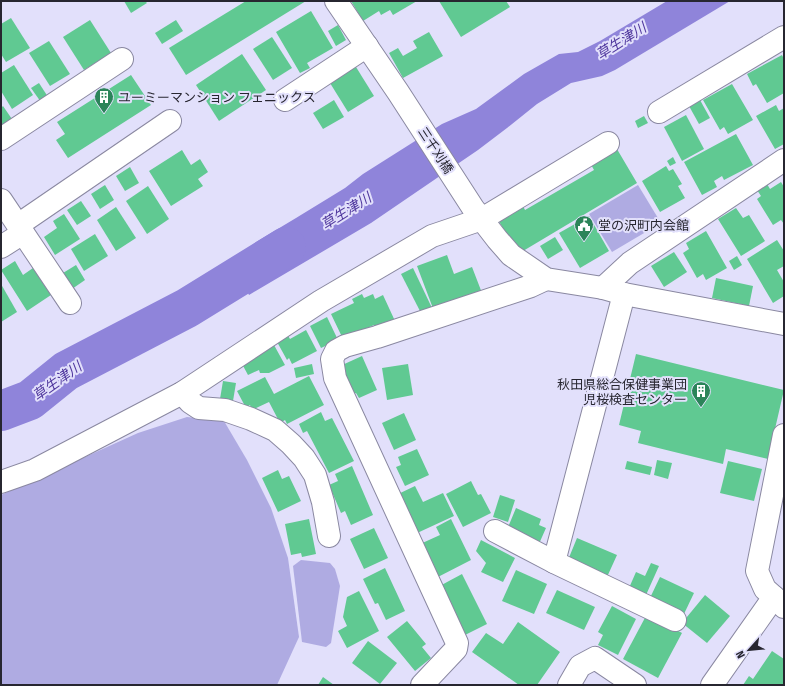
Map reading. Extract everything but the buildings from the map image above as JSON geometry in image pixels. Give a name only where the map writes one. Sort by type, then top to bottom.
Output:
[{"type":"street","name":"三千刈橋","points":[[336,1],[497,239],[511,255],[546,279]]},
{"type":"street","points":[[659,112],[784,37]]},
{"type":"street","points":[[285,100],[367,46]]},
{"type":"street","points":[[1,139],[122,59]]},
{"type":"street","points":[[1,247],[20,229],[170,121]]},
{"type":"street","points":[[1,482],[35,470],[182,393],[321,301],[412,247],[608,143]]},
{"type":"street","points":[[554,562],[613,291],[630,263],[784,160]]},
{"type":"street","points":[[1,200],[70,302]]},
{"type":"street","points":[[422,685],[456,649],[457,644],[335,378],[332,359],[336,351],[345,346],[524,288],[546,279],[784,324]]},
{"type":"street","points":[[182,393],[198,408],[225,410],[251,419],[274,430],[291,444],[304,458],[314,475],[323,502],[329,536]]},
{"type":"street","points":[[712,685],[779,602],[765,589],[756,571],[784,435]]},
{"type":"street","points":[[494,531],[554,562],[675,620]]},
{"type":"street","points":[[569,685],[580,666],[595,658],[635,685]]},
{"type":"shaded area","points":[[638,185],[661,223],[612,252],[589,214]]},
{"type":"shaded area","points":[[187,417],[224,421],[247,460],[271,508],[288,558],[299,637],[277,685],[1,685],[1,495],[138,433]]},
{"type":"shaded area","points":[[301,560],[330,563],[335,569],[340,586],[331,643],[326,647],[302,642],[293,566]]},
{"type":"water","points":[[667,1],[730,1],[615,70],[602,76],[571,83],[537,104],[478,150],[371,223],[249,295],[232,262],[256,242],[345,188],[363,174],[442,124],[476,109],[524,74],[559,54],[578,52],[600,41]]},
{"type":"waterway","name":"草生津川","points":[[1,411],[30,400],[66,371],[187,308],[286,247]]},
{"type":"place","name":"ユーミーマンション フェニックス","points":[[104,114]]},
{"type":"place","name":"堂の沢町内会館","points":[[584,242]]},
{"type":"place","name":"秋田県総合保健事業団 児桜検査センター","points":[[701,408]]}]
